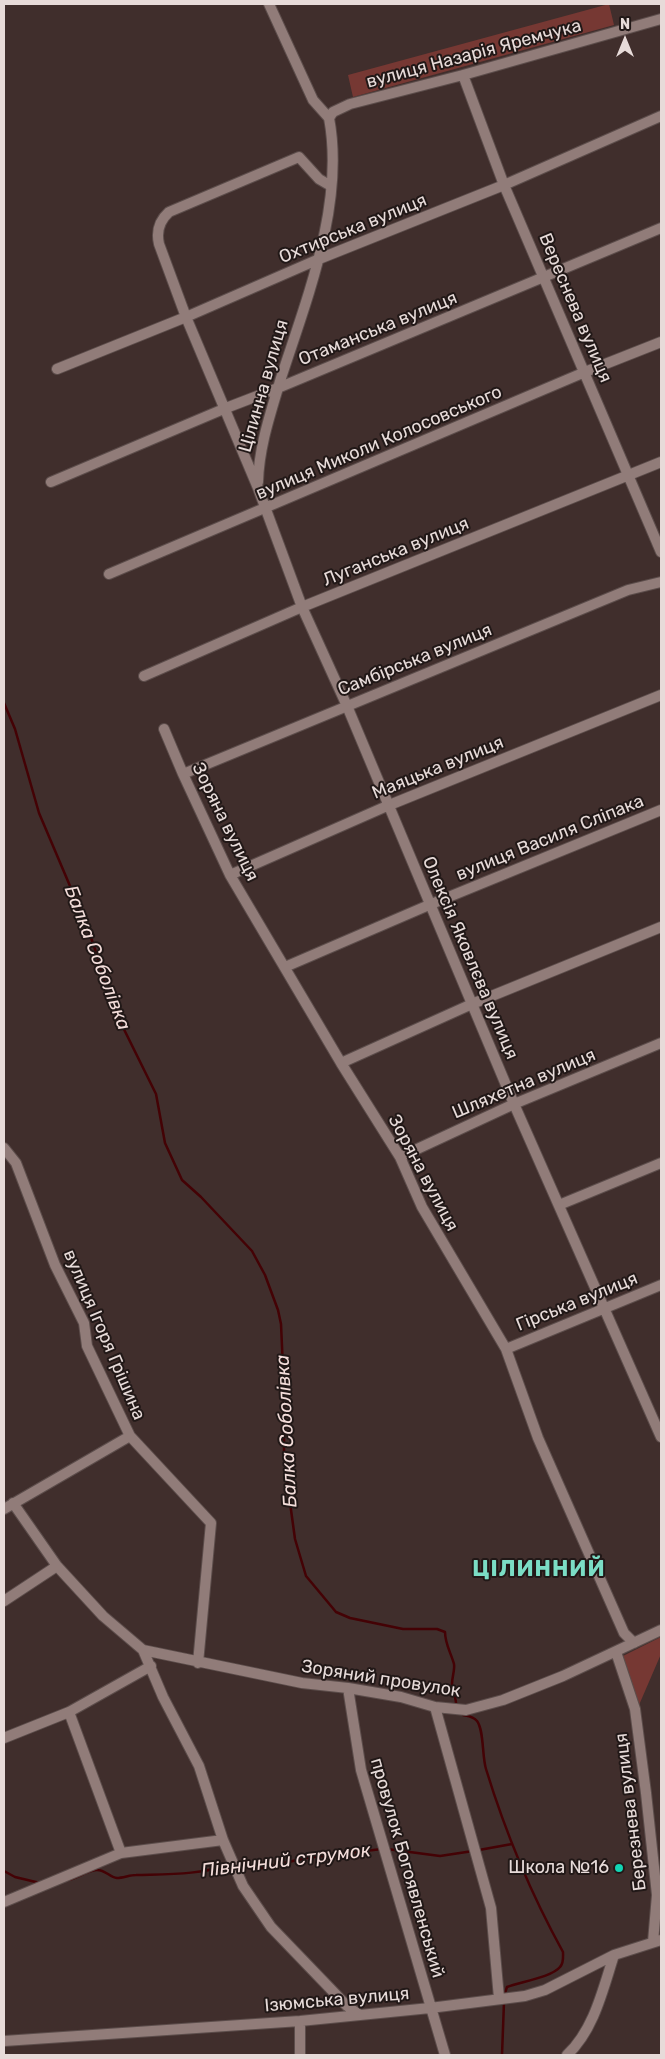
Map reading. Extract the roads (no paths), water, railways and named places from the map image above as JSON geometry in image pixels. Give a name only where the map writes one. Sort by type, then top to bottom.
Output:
[{"type":"street","points":[[269,4],[313,100],[329,118]]},
{"type":"street","name":"вулиця Назарія Яремчука","points":[[329,118],[334,112],[350,104],[463,75],[661,19]]},
{"type":"street","name":"Вереснева вулиця","points":[[463,75],[504,185],[661,552]]},
{"type":"street","name":"Охтирська вулиця","points":[[57,369],[186,317],[319,259],[504,185],[661,116]]},
{"type":"street","name":"Цілинна вулиця","points":[[258,488],[259,461],[278,388],[319,259],[331,186],[333,159],[329,118]]},
{"type":"street","name":"Цілинна вулиця","points":[[258,488],[226,408],[186,317],[157,236],[162,218],[169,212],[299,157],[319,180],[331,186]]},
{"type":"street","name":"Отаманська вулиця","points":[[51,482],[226,408],[545,278],[661,228]]},
{"type":"street","name":"вулиця Миколи Колосовського","points":[[110,574],[585,372],[661,342]]},
{"type":"street","name":"Луганська вулиця","points":[[144,676],[302,607],[661,462]]},
{"type":"street","name":"Олексія Яковлєва вулиця","points":[[258,488],[302,607],[346,706],[514,1104],[661,1437]]},
{"type":"street","name":"Самбірська вулиця","points":[[183,774],[628,590],[661,582]]},
{"type":"street","name":"Маяцька вулиця","points":[[230,875],[387,806],[661,695]]},
{"type":"street","name":"Зоряна вулиця","points":[[164,728],[183,774],[230,875],[341,1063],[400,1157],[426,1214],[506,1349],[538,1438],[558,1486],[624,1633],[634,1643]]},
{"type":"street","name":"вулиця Василя Сліпака","points":[[285,967],[429,905],[661,810]]},
{"type":"street","points":[[341,1063],[472,1004],[661,927]]},
{"type":"street","name":"Шляхетна вулиця","points":[[400,1157],[514,1104],[661,1044]]},
{"type":"street","name":"вулиця Ігоря Грішина","points":[[4,1148],[16,1163],[55,1265],[84,1323],[87,1346],[130,1436],[211,1523],[198,1662]]},
{"type":"street","points":[[559,1205],[661,1163]]},
{"type":"street","name":"Гірська вулиця","points":[[506,1349],[661,1285]]},
{"type":"street","points":[[4,1509],[130,1436]]},
{"type":"street","points":[[13,1503],[57,1566],[103,1616],[143,1650],[164,1697],[199,1766],[223,1840],[244,1886],[271,1927],[348,2006],[360,2014]]},
{"type":"street","points":[[4,1601],[57,1566]]},
{"type":"street","name":"Зоряний провулок","points":[[143,1650],[302,1683],[348,1688],[401,1697],[435,1707],[466,1710],[503,1700],[616,1652],[661,1630]]},
{"type":"street","name":"Березнева вулиця","points":[[616,1652],[635,1709],[657,1895],[657,1941]]},
{"type":"street","points":[[4,1738],[69,1712],[151,1666]]},
{"type":"street","name":"провулок Богоявленський","points":[[348,1688],[361,1770],[445,2055]]},
{"type":"street","points":[[435,1707],[491,1908],[499,1998]]},
{"type":"street","points":[[69,1712],[121,1853]]},
{"type":"street","points":[[4,1902],[121,1853],[223,1840]]},
{"type":"street","name":"Ізюмська вулиця","points":[[4,2041],[300,2021],[525,1996],[546,1990],[614,1955],[657,1941]]},
{"type":"street","points":[[567,2055],[584,2035],[600,1998],[614,1955]]},
{"type":"street","points":[[300,2021],[300,2055]]},
{"type":"waterway","name":"Балка Соболівка","points":[[4,703],[15,729],[39,813],[87,926],[108,997],[156,1094],[165,1143],[182,1180],[201,1197],[252,1251],[265,1275],[278,1310],[281,1324],[284,1391],[284,1451],[295,1539],[306,1576],[336,1612],[350,1618],[403,1629],[437,1629],[445,1632],[454,1664],[452,1684],[456,1707]]},
{"type":"waterway","name":"Балка Соболівка","points":[[463,1715],[474,1718],[479,1725],[486,1769],[502,1816],[530,1885],[563,1952],[562,1964],[556,1971],[507,1987],[504,1996]]},
{"type":"waterway","name":"Північний струмок","points":[[479,1850],[512,1844]]},
{"type":"waterway","name":"Північний струмок","points":[[237,1864],[262,1868],[306,1858],[382,1849]]},
{"type":"waterway","name":"Північний струмок","points":[[387,1849],[440,1856],[473,1851]]},
{"type":"waterway","name":"Північний струмок","points":[[68,1880],[96,1870],[117,1878],[134,1875],[196,1872],[231,1864]]},
{"type":"waterway","name":"Північний струмок","points":[[4,1871],[15,1877],[40,1883]]},
{"type":"waterway","name":"Балка Соболівка","points":[[502,2055],[504,2002]]},
{"type":"place","name":"Школа №16","points":[[619,1868]]},
{"type":"district","name":"ЦІЛИННИЙ","points":[[539,1570]]}]
